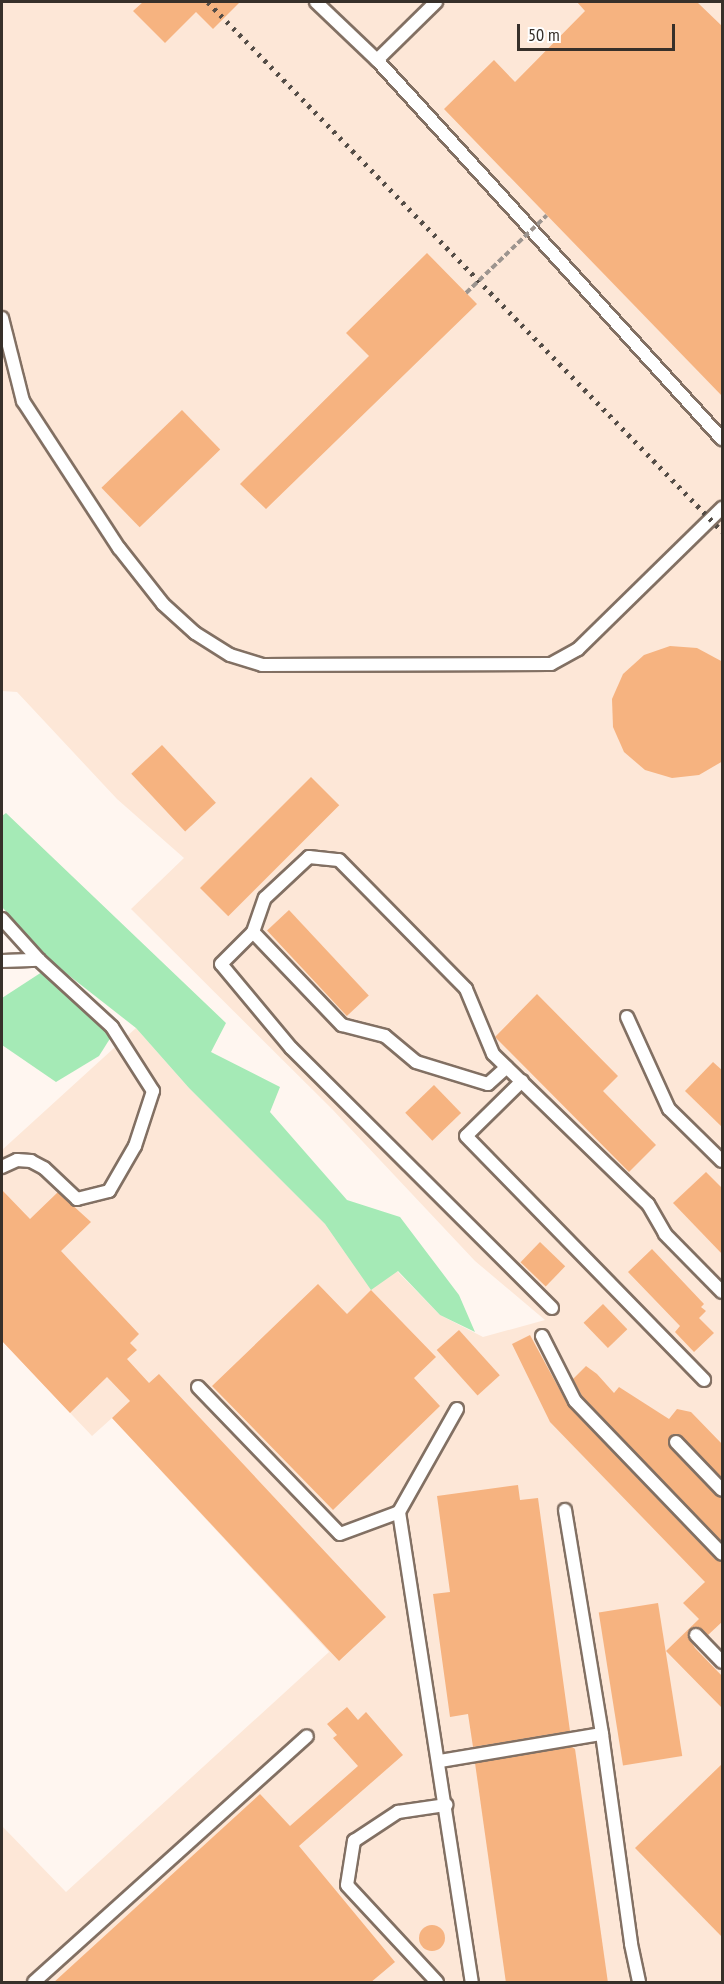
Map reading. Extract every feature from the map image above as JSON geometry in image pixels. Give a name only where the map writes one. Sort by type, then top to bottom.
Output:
[{"type":"lane","points":[[316,2],[377,60],[723,439]]},
{"type":"lane","points":[[377,60],[436,2]]},
{"type":"lane","points":[[2,318],[23,401],[119,548],[163,604],[195,633],[230,655],[262,665],[551,664],[578,649],[723,508]]},
{"type":"lane","points":[[552,1308],[291,1048],[221,964],[253,932],[265,898],[309,857],[339,860],[466,989],[493,1054],[648,1204],[665,1234],[723,1292]]},
{"type":"lane","points":[[2,919],[39,960],[112,1027],[153,1091],[135,1146],[109,1191],[76,1199],[44,1168],[31,1161],[18,1160],[2,1167]]},
{"type":"lane","points":[[253,932],[342,1025],[385,1036],[416,1062],[488,1084],[507,1067]]},
{"type":"lane","points":[[2,961],[39,960]]},
{"type":"lane","points":[[627,1017],[669,1109],[723,1161]]},
{"type":"lane","points":[[522,1081],[466,1136],[704,1380]]},
{"type":"lane","points":[[542,1336],[575,1401],[723,1554]]},
{"type":"lane","points":[[198,1388],[340,1534],[399,1512]]},
{"type":"lane","points":[[457,1409],[399,1512],[440,1761],[472,1983]]},
{"type":"lane","points":[[676,1442],[723,1490]]},
{"type":"lane","points":[[565,1510],[602,1734],[631,1944],[639,1983]]},
{"type":"lane","points":[[696,1635],[723,1662]]},
{"type":"lane","points":[[440,1761],[602,1734]]},
{"type":"lane","points":[[34,1983],[307,1736]]},
{"type":"lane","points":[[437,1983],[347,1885],[354,1841],[399,1812],[446,1805]]},
{"type":"path","points":[[466,293],[547,215]]},
{"type":"shaded area","points":[[2,2],[722,2],[722,1982],[2,1982],[2,1826],[66,1892],[329,1652],[112,1418],[92,1436],[2,1341],[2,1150],[136,1028],[189,1088],[325,1224],[371,1289],[397,1271],[440,1315],[483,1337],[545,1320],[475,1261],[332,1109],[131,909],[184,858],[117,799],[17,692],[2,691]]},
{"type":"green space","points":[[6,813],[226,1023],[211,1052],[280,1087],[270,1112],[347,1200],[400,1217],[459,1295],[475,1332],[440,1315],[398,1271],[371,1290],[325,1224],[189,1088],[136,1028],[53,963],[2,907],[2,816]]},
{"type":"green space","points":[[45,970],[111,1037],[99,1056],[56,1082],[2,1045],[2,998]]},
{"type":"building","points":[[143,2],[240,2],[213,29],[196,12],[165,43],[133,11]]},
{"type":"building","points":[[577,2],[697,2],[723,27],[723,397],[444,109],[494,60],[515,82],[585,11]]},
{"type":"building","points":[[427,253],[477,304],[266,509],[240,484],[369,356],[346,333]]},
{"type":"building","points":[[182,410],[220,450],[140,527],[101,488]]},
{"type":"building","points":[[670,646],[697,648],[723,662],[723,761],[699,775],[672,778],[645,770],[624,752],[613,727],[612,699],[623,674],[644,655]]},
{"type":"building","points":[[162,745],[216,803],[185,831],[131,774]]},
{"type":"building","points":[[311,777],[339,805],[228,916],[200,888]]},
{"type":"building","points":[[289,910],[369,996],[347,1016],[267,930]]},
{"type":"building","points":[[537,994],[618,1076],[603,1091],[656,1145],[629,1172],[495,1037]]},
{"type":"building","points":[[713,1062],[723,1071],[723,1128],[685,1091]]},
{"type":"building","points":[[434,1085],[461,1113],[432,1141],[405,1113]]},
{"type":"building","points":[[706,1172],[723,1189],[723,1255],[673,1203]]},
{"type":"building","points":[[2,1190],[30,1219],[58,1192],[91,1222],[61,1251],[139,1334],[130,1343],[137,1350],[127,1359],[149,1383],[159,1374],[386,1617],[339,1661],[112,1418],[130,1401],[107,1377],[70,1413],[2,1341]]},
{"type":"building","points":[[540,1242],[565,1266],[546,1286],[521,1262]]},
{"type":"building","points":[[652,1249],[704,1304],[701,1307],[706,1311],[699,1318],[714,1333],[694,1352],[675,1332],[680,1326],[628,1272]]},
{"type":"building","points":[[318,1284],[347,1314],[371,1290],[436,1357],[414,1378],[440,1406],[333,1510],[212,1386]]},
{"type":"building","points":[[603,1304],[627,1329],[608,1348],[584,1323]]},
{"type":"building","points":[[459,1330],[500,1375],[478,1395],[437,1350]]},
{"type":"building","points":[[530,1335],[569,1407],[716,1560],[723,1562],[723,1621],[708,1635],[695,1627],[690,1630],[688,1636],[695,1648],[723,1677],[723,1709],[666,1651],[699,1619],[683,1603],[705,1582],[550,1422],[512,1344]]},
{"type":"building","points":[[586,1366],[597,1374],[614,1393],[619,1387],[669,1419],[677,1409],[691,1412],[723,1445],[723,1479],[681,1436],[673,1434],[668,1440],[670,1448],[716,1496],[723,1498],[723,1543],[582,1396],[573,1379]]},
{"type":"building","points":[[518,1485],[520,1500],[538,1498],[570,1731],[473,1747],[468,1714],[450,1717],[433,1594],[450,1592],[437,1496]]},
{"type":"building","points":[[658,1603],[682,1756],[623,1765],[599,1612]]},
{"type":"building","points":[[347,1707],[358,1720],[366,1712],[403,1755],[299,1846],[395,1962],[370,1983],[53,1983],[260,1794],[290,1826],[358,1766],[333,1738],[337,1735],[327,1724]]},
{"type":"building","points":[[572,1747],[575,1749],[608,1983],[506,1983],[475,1763]]},
{"type":"building","points":[[723,1763],[723,1938],[635,1848]]},
{"type":"building","points":[[432,1925],[441,1929],[445,1938],[441,1947],[432,1951],[423,1947],[419,1938],[423,1929]]},
{"type":"railway","points":[[208,2],[722,531]]}]
